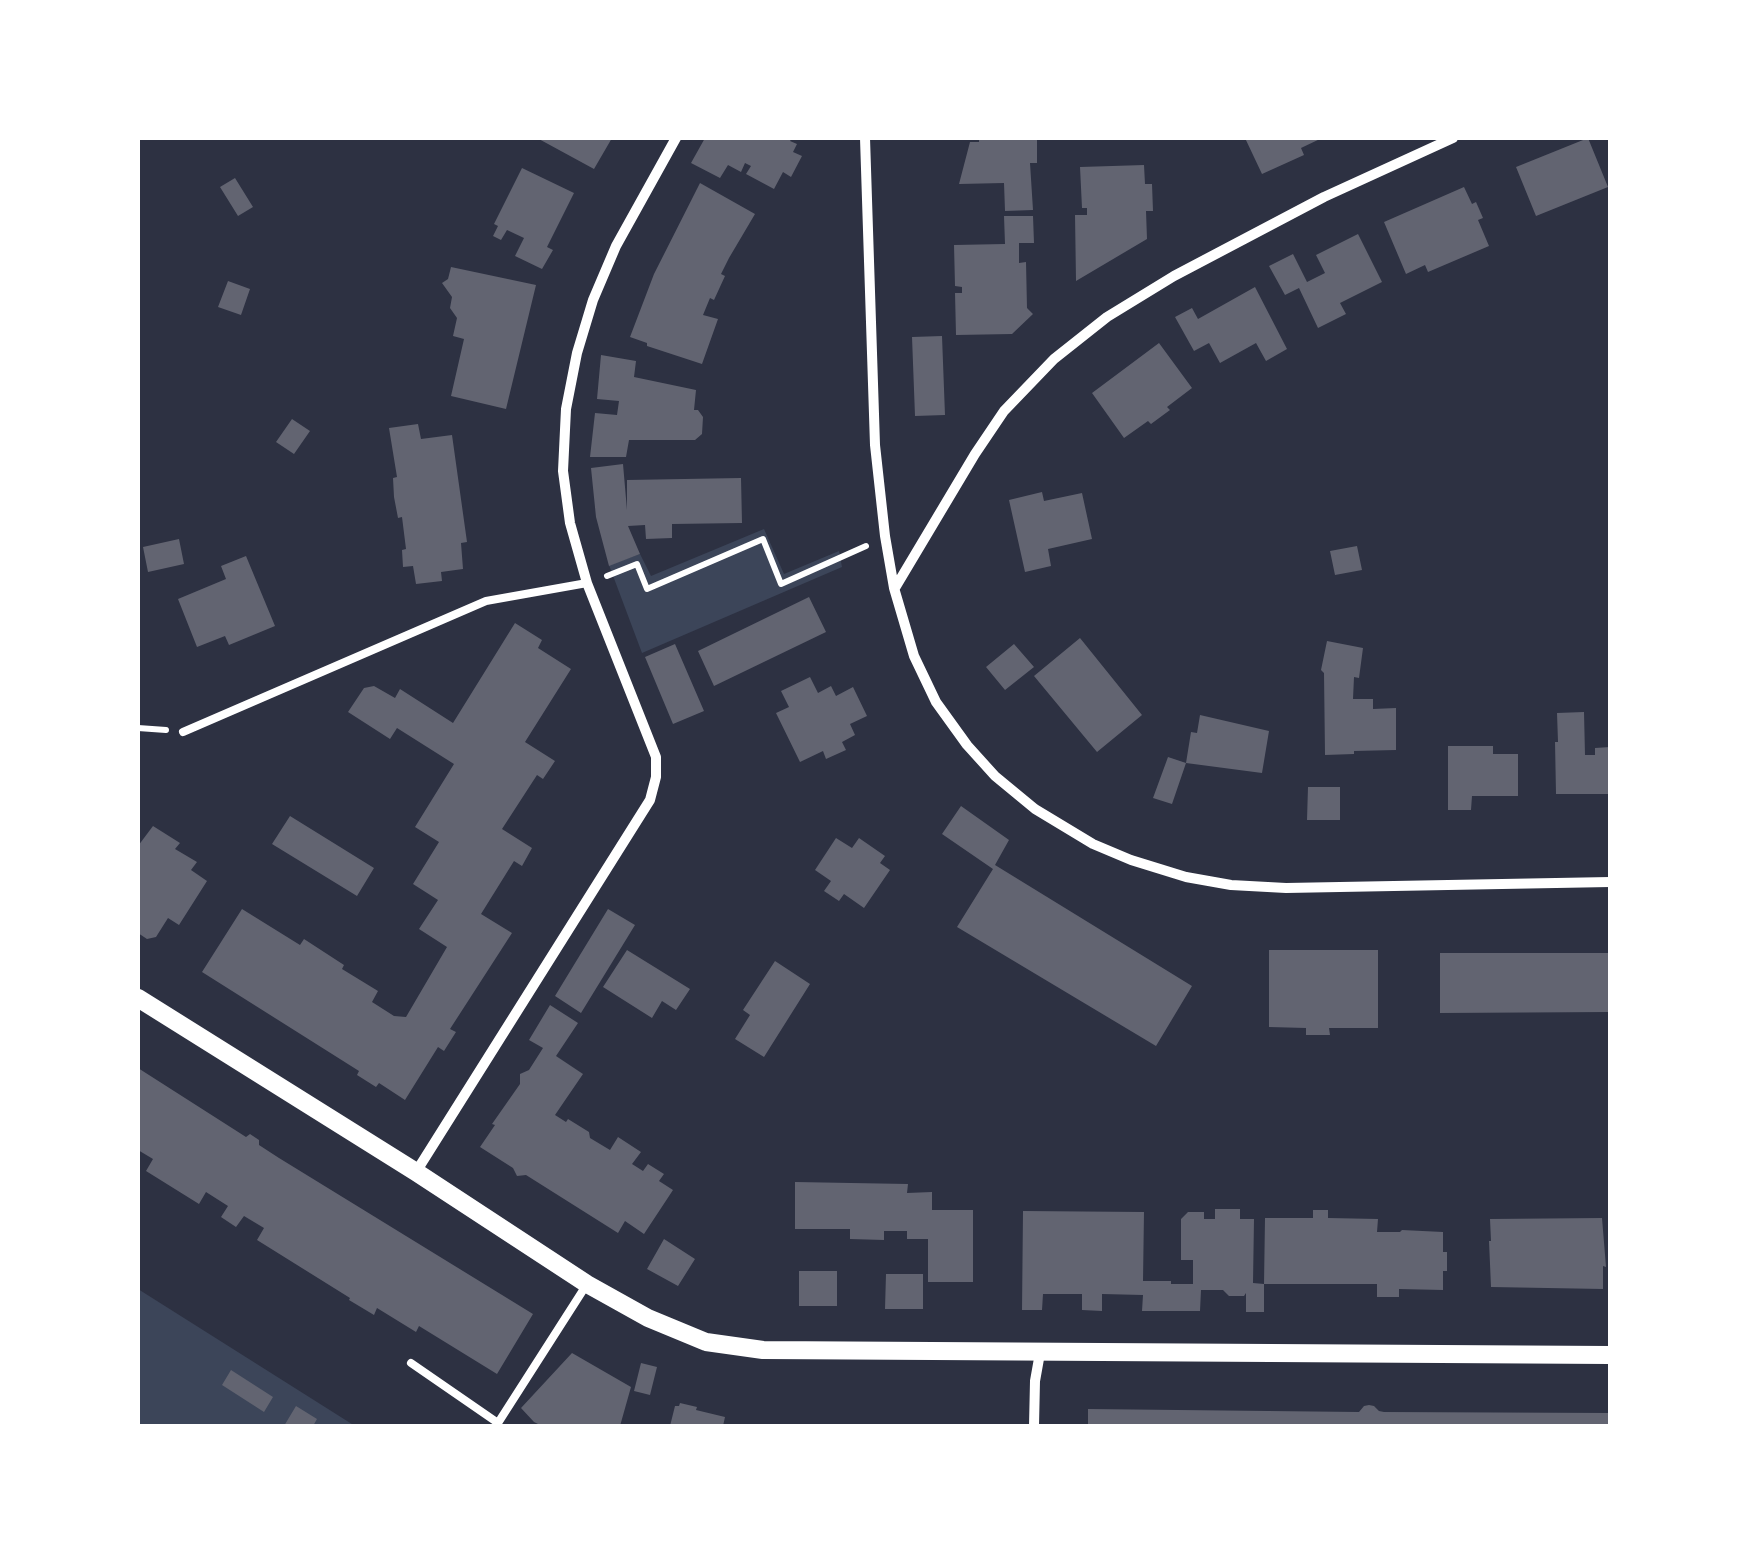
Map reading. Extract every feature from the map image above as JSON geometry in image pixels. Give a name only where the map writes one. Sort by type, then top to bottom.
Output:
[{"type":"street","points":[[416,1172],[650,800],[656,757],[587,582],[570,523],[563,471],[566,409],[593,300],[616,246],[676,138]]},
{"type":"street","points":[[865,138],[875,444],[894,588],[922,675],[948,722],[995,776],[1034,809],[1093,844],[1186,877],[1286,888],[1610,882]]},
{"type":"street","points":[[894,588],[1004,411],[1054,359],[1107,316],[1324,197],[1453,138]]},
{"type":"street","points":[[138,998],[587,1284],[648,1318],[706,1342],[764,1350],[1610,1355]]},
{"type":"street","points":[[1034,1426],[1034,1382],[1040,1353]]},
{"type":"lane","points":[[182,732],[486,601],[587,582]]},
{"type":"lane","points":[[411,1362],[501,1425],[587,1284]]},
{"type":"path","points":[[612,574],[637,564],[647,589],[763,539],[782,584],[836,561]]},
{"type":"path","points":[[138,728],[167,730]]},
{"type":"shaded area","points":[[764,529],[784,574],[839,551],[842,567],[642,653],[609,565],[640,554],[651,576]]},
{"type":"shaded area","points":[[138,1289],[355,1426],[138,1426]]},
{"type":"building","points":[[537,138],[612,138],[594,169]]},
{"type":"building","points":[[705,138],[792,138],[790,141],[797,144],[793,152],[802,156],[791,177],[783,172],[774,189],[746,174],[751,166],[745,163],[741,172],[728,165],[720,178],[691,163]]},
{"type":"building","points":[[979,138],[1037,138],[1037,163],[1030,163],[1033,210],[1005,211],[1004,183],[959,184],[970,142],[979,142]]},
{"type":"building","points":[[1245,138],[1322,138],[1301,148],[1304,155],[1262,174]]},
{"type":"building","points":[[1588,138],[1608,187],[1536,216],[1516,167]]},
{"type":"building","points":[[1144,165],[1145,184],[1152,184],[1153,211],[1146,211],[1147,239],[1076,281],[1075,215],[1087,215],[1087,208],[1082,208],[1080,167]]},
{"type":"building","points":[[522,168],[574,193],[547,247],[553,250],[542,269],[515,256],[524,238],[507,230],[501,240],[493,236],[498,226],[494,224]]},
{"type":"building","points":[[235,178],[253,207],[238,216],[220,187]]},
{"type":"building","points":[[700,183],[755,214],[703,315],[718,319],[702,364],[630,337],[654,274]]},
{"type":"building","points":[[1464,187],[1483,218],[1478,220],[1489,246],[1428,272],[1425,265],[1406,274],[1384,222]]},
{"type":"building","points":[[1004,216],[1033,216],[1034,243],[1019,243],[1019,263],[1026,262],[1027,308],[1033,314],[1012,334],[956,335],[955,293],[962,293],[962,287],[955,286],[954,245],[1005,244]]},
{"type":"building","points":[[1358,234],[1382,282],[1340,303],[1346,314],[1318,328],[1299,288],[1285,295],[1269,266],[1293,254],[1307,282],[1325,273],[1316,255]]},
{"type":"building","points":[[451,267],[536,285],[506,409],[451,396],[464,339],[453,336],[457,318],[450,308],[452,297],[442,283],[448,279]]},
{"type":"building","points":[[228,281],[250,289],[241,315],[218,307]]},
{"type":"building","points":[[1255,287],[1287,349],[1266,361],[1256,343],[1220,363],[1209,343],[1194,351],[1175,317],[1192,308],[1198,319]]},
{"type":"building","points":[[942,336],[945,415],[915,416],[912,337]]},
{"type":"building","points":[[1159,343],[1192,388],[1151,424],[1148,421],[1124,438],[1092,393]]},
{"type":"building","points":[[601,355],[636,361],[634,377],[696,390],[694,410],[703,417],[702,434],[695,440],[629,440],[626,457],[590,457],[595,413],[617,415],[619,401],[597,399]]},
{"type":"building","points":[[292,419],[310,431],[294,454],[276,442]]},
{"type":"building","points":[[418,424],[421,439],[452,435],[467,542],[461,543],[463,569],[441,572],[442,581],[416,584],[413,566],[403,567],[402,550],[406,549],[402,517],[398,518],[394,497],[393,478],[397,477],[389,428]]},
{"type":"building","points":[[623,464],[627,510],[627,480],[741,478],[742,523],[672,524],[672,538],[646,539],[645,525],[628,526],[640,554],[609,566],[596,517],[591,468]]},
{"type":"building","points":[[1042,492],[1044,501],[1082,493],[1092,539],[1048,549],[1051,566],[1025,572],[1009,500]]},
{"type":"building","points":[[179,539],[184,564],[148,572],[143,547]]},
{"type":"building","points":[[1357,546],[1362,570],[1335,575],[1330,551]]},
{"type":"building","points":[[246,556],[275,626],[229,645],[225,636],[197,647],[178,599],[226,579],[221,566]]},
{"type":"building","points":[[809,597],[826,632],[714,686],[698,651]]},
{"type":"building","points":[[515,623],[542,640],[538,648],[571,669],[525,742],[555,761],[543,779],[537,775],[502,829],[532,848],[522,866],[514,861],[481,914],[512,933],[450,1029],[456,1032],[444,1051],[438,1047],[405,1100],[379,1083],[376,1087],[357,1075],[359,1071],[202,972],[242,909],[300,945],[304,939],[344,965],[342,969],[378,991],[372,1002],[394,1016],[406,1017],[447,947],[419,929],[438,900],[413,884],[439,842],[415,827],[454,764],[397,728],[390,739],[348,712],[364,688],[374,686],[395,698],[400,689],[453,723]]},
{"type":"building","points":[[1080,638],[1142,715],[1097,752],[1034,676]]},
{"type":"building","points":[[1327,641],[1363,648],[1359,678],[1354,677],[1353,699],[1373,699],[1373,709],[1396,708],[1396,750],[1325,755],[1321,670]]},
{"type":"building","points":[[675,644],[704,711],[673,724],[645,657]]},
{"type":"building","points":[[1014,644],[1034,667],[1005,690],[986,667]]},
{"type":"building","points":[[810,677],[818,693],[831,686],[836,696],[853,687],[867,716],[850,724],[855,735],[842,742],[846,750],[826,759],[823,751],[800,762],[776,713],[789,707],[781,691]]},
{"type":"building","points":[[1584,712],[1585,755],[1595,755],[1595,748],[1610,747],[1610,794],[1556,794],[1557,713]]},
{"type":"building","points":[[1200,715],[1269,731],[1262,773],[1186,763],[1191,732],[1197,733]]},
{"type":"building","points":[[1448,746],[1493,746],[1493,754],[1518,754],[1518,796],[1472,796],[1471,810],[1448,810]]},
{"type":"building","points":[[1168,757],[1186,763],[1172,804],[1153,798]]},
{"type":"building","points":[[1308,787],[1340,787],[1340,820],[1307,820]]},
{"type":"building","points":[[961,806],[1009,840],[995,865],[1192,986],[1156,1046],[957,927],[993,869],[942,834]]},
{"type":"building","points":[[290,816],[374,868],[357,896],[272,844]]},
{"type":"building","points":[[153,826],[180,843],[175,849],[197,862],[191,870],[207,881],[179,925],[168,918],[156,937],[147,939],[138,933],[138,846]]},
{"type":"building","points":[[836,838],[852,848],[859,838],[885,856],[880,863],[890,870],[864,908],[844,894],[839,901],[824,891],[831,881],[815,870]]},
{"type":"building","points":[[608,909],[635,925],[581,1013],[555,996]]},
{"type":"building","points":[[627,950],[690,989],[676,1010],[662,1001],[652,1018],[603,987]]},
{"type":"building","points":[[1269,950],[1378,950],[1378,1028],[1329,1028],[1330,1035],[1306,1035],[1306,1028],[1269,1027]]},
{"type":"building","points":[[1440,953],[1610,953],[1610,1012],[1440,1013]]},
{"type":"building","points":[[775,961],[810,984],[764,1057],[735,1039],[750,1015],[743,1010]]},
{"type":"building","points":[[550,1005],[578,1023],[556,1056],[583,1074],[555,1115],[589,1132],[590,1138],[610,1150],[618,1137],[641,1152],[632,1164],[643,1171],[648,1164],[664,1174],[659,1181],[673,1190],[644,1234],[625,1221],[618,1233],[526,1175],[517,1176],[513,1168],[480,1147],[520,1084],[520,1074],[529,1070],[543,1048],[529,1040]]},
{"type":"building","points":[[138,1068],[246,1137],[250,1134],[279,1158],[533,1314],[497,1374],[419,1326],[416,1332],[377,1308],[374,1315],[349,1300],[257,1240],[264,1228],[244,1216],[236,1227],[221,1217],[228,1206],[206,1192],[199,1204],[146,1171],[153,1159],[138,1150]]},
{"type":"building","points":[[795,1182],[908,1184],[907,1193],[932,1192],[932,1210],[973,1210],[973,1282],[928,1282],[928,1239],[907,1239],[907,1231],[884,1231],[884,1240],[850,1239],[850,1229],[795,1229]]},
{"type":"building","points":[[1215,1209],[1240,1209],[1240,1219],[1254,1219],[1253,1283],[1264,1284],[1264,1312],[1246,1312],[1246,1293],[1229,1296],[1223,1290],[1201,1290],[1200,1311],[1142,1311],[1143,1295],[1102,1294],[1102,1311],[1082,1310],[1082,1294],[1043,1294],[1042,1310],[1022,1310],[1023,1211],[1144,1212],[1143,1281],[1193,1284],[1193,1260],[1181,1260],[1181,1219],[1188,1212],[1204,1212],[1204,1219],[1215,1219]]},
{"type":"building","points":[[1313,1210],[1328,1210],[1328,1218],[1378,1219],[1377,1232],[1443,1232],[1447,1271],[1443,1271],[1443,1290],[1399,1289],[1399,1297],[1377,1297],[1377,1284],[1264,1284],[1265,1218],[1313,1218]]},
{"type":"building","points":[[1602,1218],[1606,1267],[1603,1266],[1603,1289],[1491,1287],[1490,1219]]},
{"type":"building","points":[[664,1239],[695,1259],[678,1286],[647,1269]]},
{"type":"building","points":[[799,1271],[837,1271],[837,1306],[799,1306]]},
{"type":"building","points":[[886,1274],[923,1274],[923,1309],[885,1309]]},
{"type":"building","points":[[572,1353],[631,1387],[620,1426],[542,1426],[521,1408]]},
{"type":"building","points":[[641,1363],[657,1367],[650,1395],[634,1391]]},
{"type":"building","points":[[231,1370],[273,1397],[264,1412],[222,1385]]},
{"type":"building","points":[[680,1403],[725,1417],[723,1426],[670,1426],[675,1406]]},
{"type":"building","points":[[1369,1405],[1384,1412],[1610,1413],[1610,1426],[1088,1426],[1088,1409],[1359,1412]]},
{"type":"building","points":[[296,1406],[317,1419],[313,1426],[284,1426]]}]
